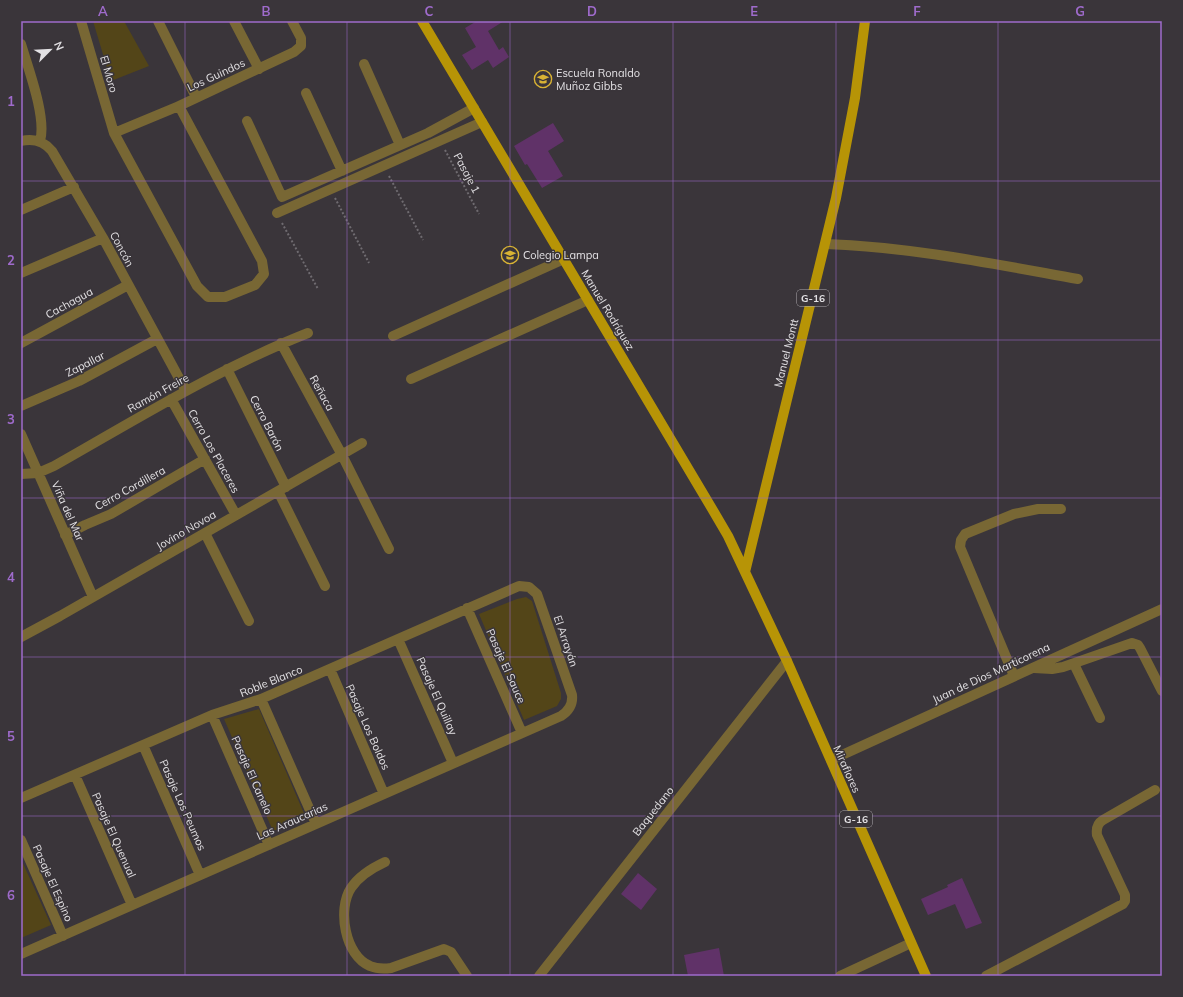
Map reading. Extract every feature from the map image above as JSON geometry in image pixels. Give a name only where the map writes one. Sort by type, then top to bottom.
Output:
[{"type":"main road","name":"Manuel Rodríguez","points":[[422,21],[711,507],[745,572]]},
{"type":"main road","name":"Manuel Montt","points":[[745,572],[826,244],[848,141],[865,21]]},
{"type":"main road","name":"Miraflores","points":[[745,572],[787,661],[926,976]]},
{"type":"street","name":"El Moro","points":[[81,21],[114,133],[197,286],[208,298],[225,297],[255,285],[264,274],[262,261],[179,106]]},
{"type":"street","points":[[158,21],[196,98]]},
{"type":"street","points":[[234,21],[259,68]]},
{"type":"street","name":"Los Guindos","points":[[114,133],[179,106],[294,52],[301,46],[301,38],[292,21]]},
{"type":"street","points":[[21,44],[40,114],[42,130],[40,141],[21,141]]},
{"type":"street","points":[[364,64],[400,145]]},
{"type":"street","points":[[306,93],[342,170]]},
{"type":"street","points":[[247,121],[282,197],[428,133],[474,108]]},
{"type":"street","points":[[277,213],[482,122]]},
{"type":"street","name":"Concón","points":[[40,141],[52,151],[74,188],[103,238],[186,391]]},
{"type":"street","points":[[21,210],[74,188]]},
{"type":"street","points":[[21,274],[103,238]]},
{"type":"street","points":[[826,244],[879,247],[919,252],[1078,279]]},
{"type":"street","points":[[393,336],[564,259]]},
{"type":"street","name":"Cachagua","points":[[21,343],[128,285]]},
{"type":"street","points":[[412,378],[588,300]]},
{"type":"street","name":"Ramón Freire","points":[[21,474],[38,473],[54,466],[171,399],[227,369],[281,343],[308,333]]},
{"type":"street","name":"Zapallar","points":[[21,406],[79,381],[157,339]]},
{"type":"street","name":"Reñaca","points":[[281,343],[342,455],[389,549]]},
{"type":"street","name":"Cerro Barón","points":[[227,369],[325,586]]},
{"type":"street","name":"Cerro Los Placeres","points":[[171,399],[236,515]]},
{"type":"street","name":"Viña del Mar","points":[[21,434],[93,597]]},
{"type":"street","name":"Jovino Novoa","points":[[21,636],[60,616],[362,443]]},
{"type":"street","name":"Cerro Cordillera","points":[[66,535],[111,514],[205,459]]},
{"type":"street","points":[[1014,676],[960,547],[960,540],[965,534],[1014,514],[1038,509],[1061,509]]},
{"type":"street","points":[[205,533],[249,621]]},
{"type":"street","name":"Roble Blanco","points":[[21,798],[212,716],[261,699],[514,587],[519,586],[529,588]]},
{"type":"street","name":"El Arrayán","points":[[529,588],[533,590],[539,599],[572,695],[571,707]]},
{"type":"street","name":"Pasaje El Sauce","points":[[467,608],[522,733]]},
{"type":"street","name":"Juan de Dios Marticorena","points":[[831,760],[1162,609]]},
{"type":"street","name":"Pasaje El Quillay","points":[[398,639],[453,763]]},
{"type":"street","points":[[1032,668],[1052,669],[1074,664],[1129,644],[1136,644],[1140,648],[1162,691]]},
{"type":"street","name":"Baquedano","points":[[539,976],[787,661]]},
{"type":"street","points":[[1074,664],[1100,718]]},
{"type":"street","name":"Pasaje Los Boldos","points":[[330,669],[384,794]]},
{"type":"street","points":[[261,699],[316,824]]},
{"type":"street","name":"Las Araucarias","points":[[21,954],[565,714],[571,707]]},
{"type":"street","name":"Pasaje El Canelo","points":[[212,716],[269,845]]},
{"type":"street","name":"Pasaje Los Peumos","points":[[143,745],[200,875]]},
{"type":"street","name":"Pasaje El Quenual","points":[[75,775],[132,905]]},
{"type":"street","points":[[986,976],[1123,904],[1125,895],[1097,835],[1097,827],[1100,821],[1155,790]]},
{"type":"street","name":"Pasaje El Espino","points":[[21,840],[63,936]]},
{"type":"street","points":[[385,862],[368,871],[355,882],[347,895],[345,902],[344,916],[346,930],[353,951],[358,958],[370,966],[384,969],[392,968],[444,949],[451,952],[467,976]]},
{"type":"street","points":[[840,976],[911,943]]},
{"type":"path","name":"Pasaje 1","points":[[440,140],[479,214]]},
{"type":"path","points":[[384,166],[423,240]]},
{"type":"path","points":[[331,189],[369,262]]},
{"type":"path","points":[[277,213],[318,289]]},
{"type":"shaded area","points":[[93,21],[124,21],[149,66],[111,81]]},
{"type":"shaded area","points":[[526,597],[532,601],[561,693],[561,699],[557,706],[524,720],[479,614]]},
{"type":"shaded area","points":[[259,709],[306,818],[273,831],[224,719]]},
{"type":"shaded area","points":[[21,859],[51,925],[21,938]]},
{"type":"building","points":[[477,21],[504,21],[488,31],[499,50],[503,47],[509,57],[493,68],[488,60],[472,70],[462,55],[476,47],[465,28]]},
{"type":"building","points":[[553,123],[564,141],[548,151],[563,176],[542,188],[527,164],[525,165],[514,146]]},
{"type":"building","points":[[638,873],[657,889],[641,910],[621,894]]},
{"type":"building","points":[[962,878],[982,923],[966,929],[955,904],[928,915],[921,899],[948,887],[947,885]]},
{"type":"building","points":[[719,948],[724,976],[688,976],[684,955]]},
{"type":"place","name":"Escuela Ronaldo Muñoz Gibbs","points":[[543,79]]},
{"type":"place","name":"Colegio Lampa","points":[[510,255]]}]
